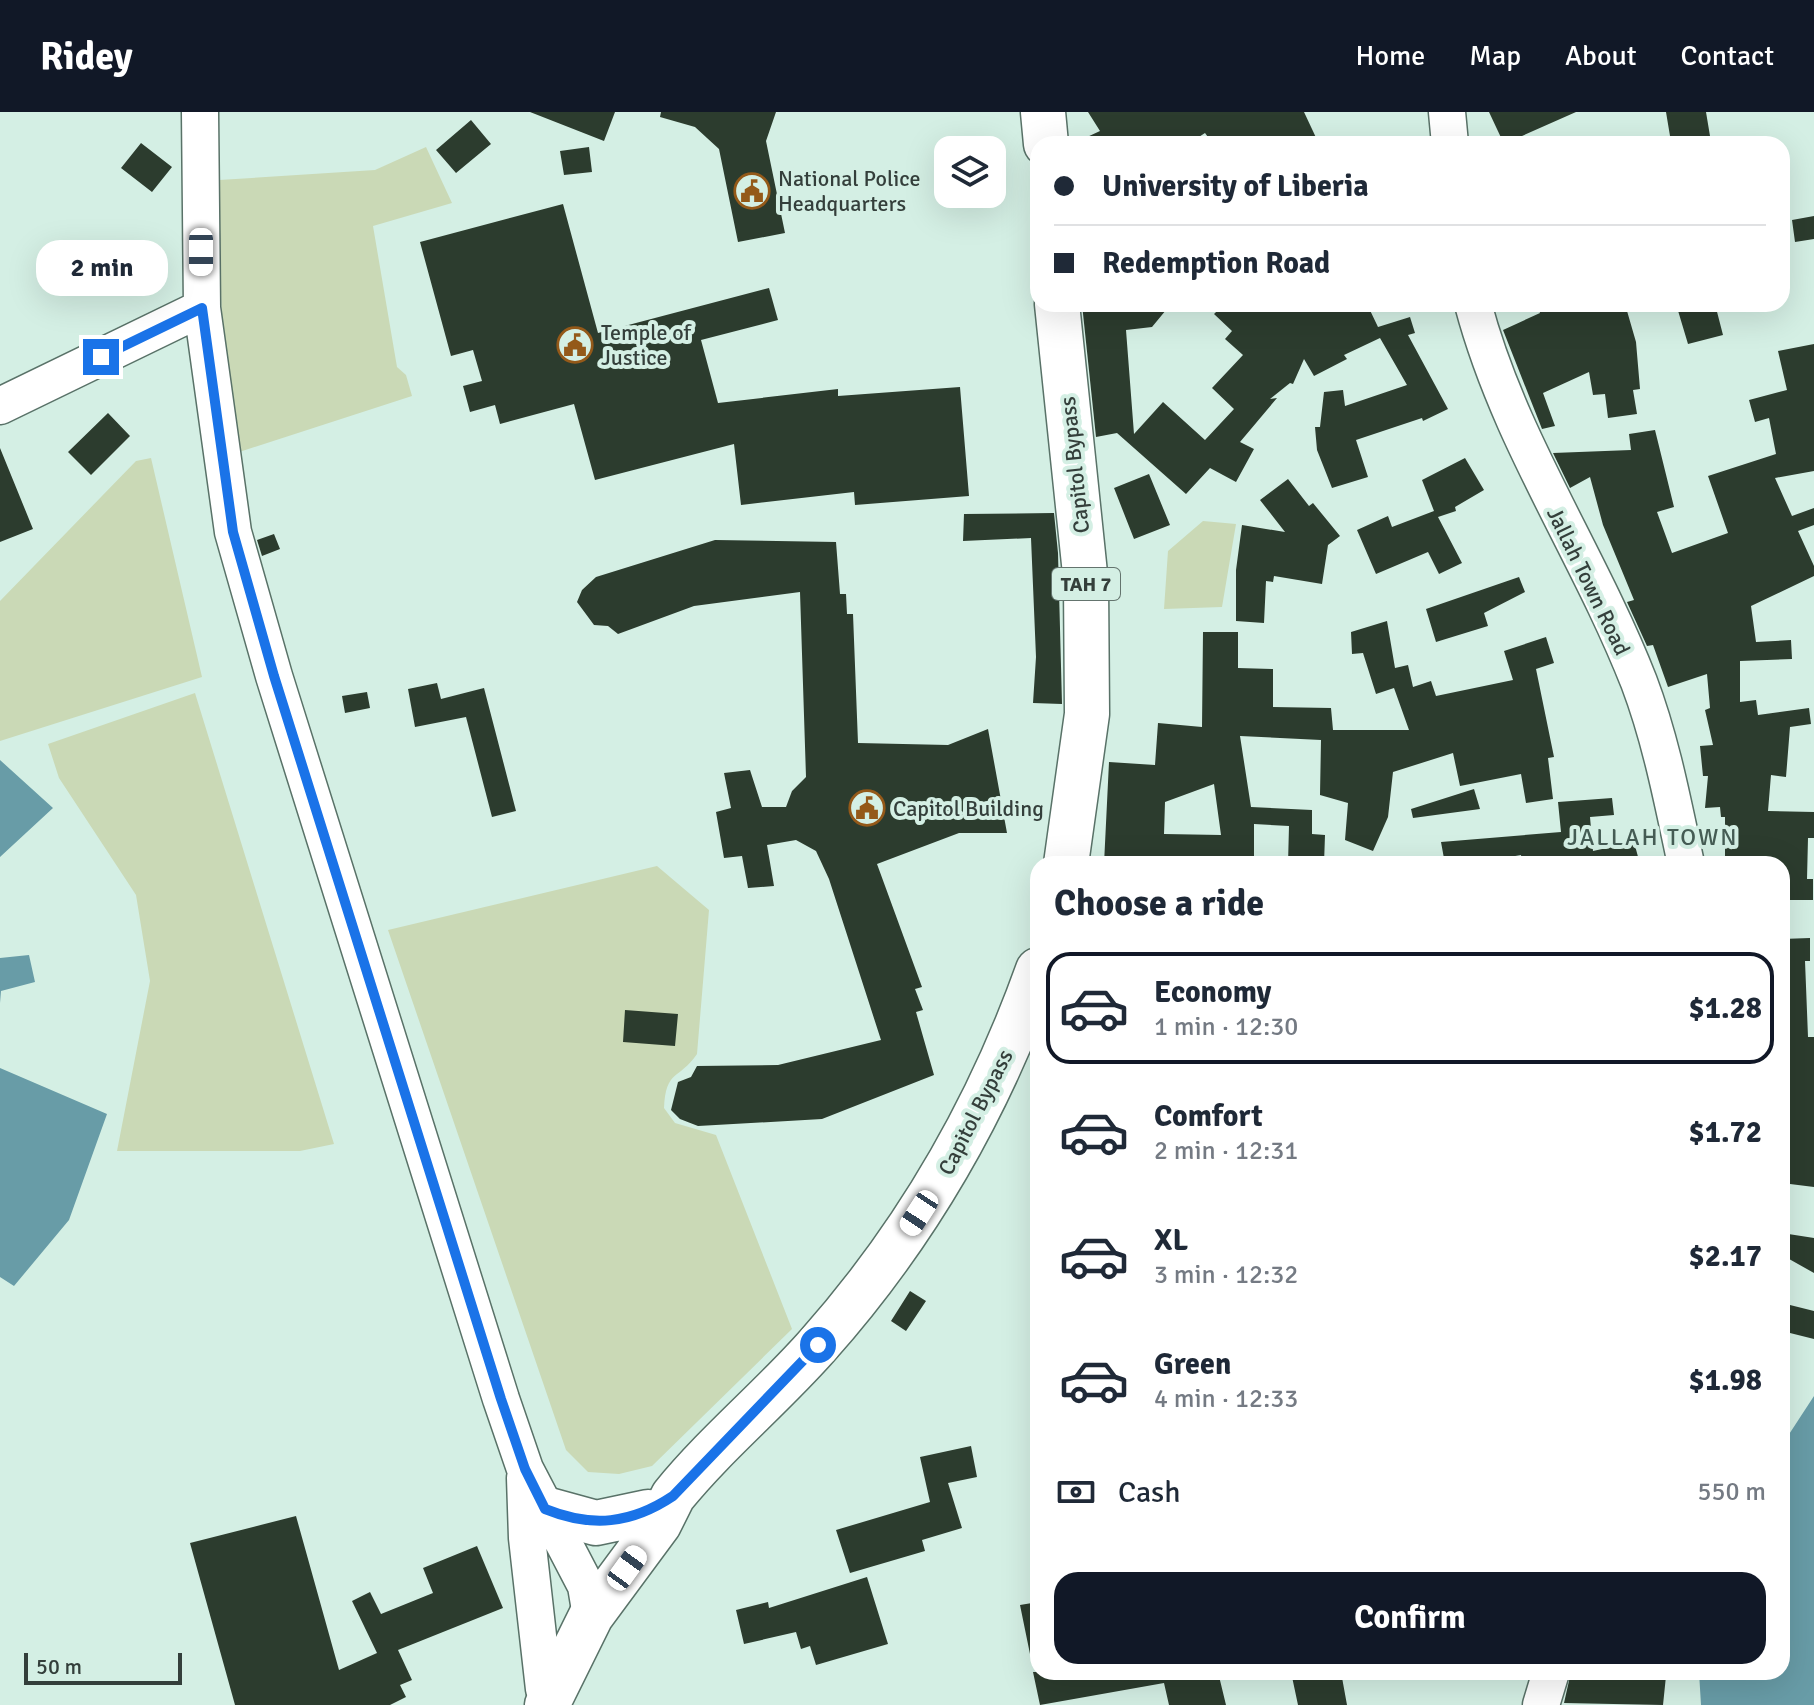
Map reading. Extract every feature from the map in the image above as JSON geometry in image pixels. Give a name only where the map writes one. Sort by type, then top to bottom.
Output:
[{"type":"highway","points":[[1043,112],[1045,136]]},
{"type":"highway","name":"Capitol Bypass","points":[[1058,312],[1086,583],[1087,714],[1067,856]]},
{"type":"highway","name":"Capitol Bypass","points":[[545,1700],[613,1549],[818,1345],[909,1229],[981,1110],[1030,990]]},
{"type":"highway","points":[[545,1509],[596,1523],[660,1504]]},
{"type":"main road","points":[[200,112],[202,308],[233,532],[274,676],[525,1469],[589,1601]]},
{"type":"main road","points":[[1447,112],[1449,136]]},
{"type":"main road","points":[[0,406],[202,308]]},
{"type":"main road","name":"Jallah Town Road","points":[[1476,312],[1509,414],[1639,683],[1667,774],[1684,856]]},
{"type":"main road","points":[[525,1469],[527,1538],[545,1700]]},
{"type":"main road","points":[[1541,1705],[1549,1680]]},
{"type":"green space","points":[[426,147],[452,203],[373,226],[397,367],[406,375],[412,396],[224,457],[219,180],[375,170]]},
{"type":"green space","points":[[151,458],[202,677],[0,741],[0,601],[136,461]]},
{"type":"green space","points":[[1203,521],[1236,524],[1222,607],[1164,609],[1168,551]]},
{"type":"green space","points":[[195,693],[334,1144],[300,1151],[117,1151],[150,981],[136,895],[59,778],[48,744]]},
{"type":"green space","points":[[657,866],[709,910],[697,1054],[670,1081],[664,1108],[675,1123],[716,1135],[792,1329],[652,1466],[619,1474],[588,1472],[566,1450],[388,930]]},
{"type":"water","points":[[0,760],[53,808],[0,857]]},
{"type":"water","points":[[29,955],[35,982],[1,991],[0,1003],[0,958]]},
{"type":"water","points":[[0,1068],[107,1114],[69,1220],[14,1286],[0,1277]]},
{"type":"water","points":[[1814,1396],[1814,1705],[1701,1705],[1699,1680],[1790,1680],[1790,1433]]},
{"type":"building","points":[[530,112],[615,112],[604,141]]},
{"type":"building","name":"National Police Headquarters","points":[[661,112],[776,112],[766,141],[785,233],[738,242],[719,149],[695,127],[660,117]]},
{"type":"building","points":[[1088,112],[1304,112],[1315,136],[1207,136],[1205,133],[1200,136],[1089,136],[1100,131]]},
{"type":"building","points":[[1489,112],[1576,112],[1522,136],[1500,136]]},
{"type":"building","points":[[1666,112],[1706,112],[1710,136],[1670,136]]},
{"type":"building","points":[[471,120],[491,144],[456,173],[436,150]]},
{"type":"building","points":[[141,143],[172,167],[152,192],[121,168]]},
{"type":"building","points":[[589,147],[592,172],[564,175],[560,151]]},
{"type":"building","name":"Temple of Justice","points":[[563,204],[598,333],[769,288],[778,320],[701,340],[718,403],[838,389],[838,396],[960,387],[969,496],[855,505],[854,492],[741,505],[734,444],[595,480],[574,404],[500,424],[495,405],[470,412],[463,386],[482,381],[473,350],[451,356],[420,242]]},
{"type":"building","points":[[1814,216],[1814,239],[1795,242],[1792,220]]},
{"type":"building","points":[[1083,312],[1164,312],[1152,327],[1126,330],[1134,434],[1163,402],[1205,440],[1234,409],[1212,388],[1243,355],[1225,339],[1232,331],[1214,314],[1216,312],[1371,312],[1378,327],[1410,317],[1415,333],[1408,335],[1448,409],[1423,421],[1422,418],[1356,440],[1368,477],[1332,488],[1317,450],[1315,427],[1320,427],[1324,392],[1343,390],[1345,406],[1407,385],[1380,338],[1344,355],[1347,359],[1314,376],[1304,359],[1293,384],[1290,383],[1270,399],[1277,398],[1240,442],[1254,449],[1236,482],[1210,468],[1186,494],[1117,433],[1096,437]]},
{"type":"building","points":[[1627,312],[1636,342],[1640,389],[1633,390],[1637,414],[1608,418],[1605,394],[1593,395],[1589,372],[1543,393],[1555,426],[1542,429],[1503,330],[1540,313]]},
{"type":"building","points":[[1678,312],[1717,312],[1723,335],[1688,344]]},
{"type":"building","points":[[1814,344],[1814,471],[1775,478],[1792,516],[1814,508],[1814,525],[1798,531],[1814,566],[1814,576],[1751,606],[1756,642],[1791,640],[1792,659],[1740,661],[1740,702],[1756,700],[1758,715],[1809,708],[1811,724],[1790,727],[1786,777],[1771,775],[1768,811],[1814,812],[1814,838],[1808,838],[1807,879],[1813,879],[1813,900],[1790,900],[1790,856],[1725,856],[1725,817],[1721,817],[1720,807],[1705,808],[1708,776],[1703,776],[1700,746],[1713,745],[1705,710],[1710,708],[1707,674],[1668,687],[1653,645],[1647,646],[1627,602],[1634,600],[1603,525],[1590,477],[1570,488],[1553,453],[1631,450],[1629,434],[1655,430],[1674,507],[1657,512],[1672,553],[1728,533],[1708,476],[1776,454],[1769,418],[1755,422],[1749,400],[1787,390],[1778,351]]},
{"type":"building","points":[[108,413],[130,436],[91,475],[68,452]]},
{"type":"building","points":[[0,448],[33,529],[0,542]]},
{"type":"building","points":[[1465,458],[1484,490],[1455,507],[1456,511],[1438,517],[1462,563],[1439,574],[1428,552],[1376,574],[1357,530],[1388,516],[1392,527],[1434,511],[1422,480]]},
{"type":"building","points":[[1149,474],[1170,525],[1134,539],[1114,488]]},
{"type":"building","points":[[1288,479],[1309,506],[1313,503],[1340,536],[1328,545],[1322,584],[1274,576],[1273,582],[1266,581],[1264,623],[1236,621],[1236,570],[1242,525],[1285,532],[1260,500]]},
{"type":"building","points":[[1054,513],[1062,704],[1033,703],[1036,657],[1031,538],[963,541],[964,514]]},
{"type":"building","points":[[274,534],[280,549],[262,556],[257,540]]},
{"type":"building","points":[[715,540],[836,542],[840,594],[846,594],[847,614],[853,614],[858,743],[948,745],[988,729],[1007,833],[959,833],[877,864],[922,987],[915,989],[923,1010],[916,1012],[934,1075],[822,1119],[698,1126],[680,1119],[671,1110],[678,1082],[691,1077],[697,1066],[778,1065],[881,1040],[829,879],[816,851],[796,840],[767,845],[774,886],[748,888],[742,856],[724,858],[716,812],[731,808],[724,773],[750,770],[762,807],[786,807],[792,791],[806,777],[800,592],[694,606],[618,634],[608,626],[594,625],[577,602],[582,590],[596,577]]},
{"type":"building","points":[[1519,577],[1525,592],[1484,613],[1488,626],[1436,642],[1426,609]]},
{"type":"building","points":[[1387,621],[1395,668],[1408,665],[1413,687],[1431,681],[1436,696],[1513,680],[1504,651],[1546,637],[1554,663],[1536,669],[1554,757],[1548,758],[1553,799],[1526,803],[1521,774],[1460,786],[1453,753],[1393,772],[1388,817],[1373,851],[1345,840],[1348,803],[1320,795],[1321,740],[1240,736],[1251,807],[1312,810],[1312,834],[1325,835],[1324,856],[1288,856],[1289,826],[1254,824],[1254,856],[1104,856],[1109,762],[1155,765],[1158,723],[1202,727],[1203,632],[1238,632],[1238,668],[1273,669],[1273,707],[1331,708],[1333,730],[1409,730],[1394,688],[1376,694],[1363,653],[1352,654],[1351,632]],"holes":[[[1214,784],[1221,835],[1164,834],[1165,802]]]},
{"type":"building","points":[[437,683],[441,699],[484,688],[516,811],[492,817],[466,717],[415,727],[408,689]]},
{"type":"building","points":[[367,692],[370,708],[345,713],[342,696]]},
{"type":"building","points":[[1474,789],[1480,809],[1413,818],[1411,809]]},
{"type":"building","points":[[1612,798],[1614,815],[1590,817],[1593,851],[1634,842],[1638,856],[1444,856],[1441,842],[1561,832],[1558,802]]},
{"type":"building","points":[[1810,938],[1810,961],[1805,961],[1808,1037],[1814,1037],[1814,1187],[1790,1184],[1790,939]]},
{"type":"building","points":[[625,1010],[678,1014],[675,1046],[623,1042]]},
{"type":"building","points":[[1790,1234],[1814,1238],[1814,1273],[1790,1260]]},
{"type":"building","points":[[910,1291],[926,1301],[906,1331],[891,1321]]},
{"type":"building","points":[[1790,1305],[1814,1311],[1814,1339],[1790,1333]]},
{"type":"building","points":[[971,1446],[977,1477],[948,1483],[962,1528],[922,1540],[925,1551],[850,1573],[836,1530],[930,1502],[920,1457]]},
{"type":"building","points":[[296,1516],[339,1670],[377,1653],[352,1601],[370,1592],[381,1614],[433,1593],[423,1568],[477,1546],[503,1608],[398,1650],[412,1680],[400,1685],[406,1697],[390,1705],[235,1705],[190,1543]]},
{"type":"building","points":[[867,1577],[888,1644],[816,1665],[810,1646],[801,1649],[796,1632],[744,1644],[736,1610],[768,1602],[769,1608]]},
{"type":"building","points":[[1030,1603],[1030,1654],[1020,1605]]},
{"type":"building","points":[[1035,1680],[1220,1680],[1226,1705],[1169,1705],[1164,1683],[1040,1705]]},
{"type":"building","points":[[1293,1680],[1342,1680],[1347,1705],[1298,1705]]},
{"type":"building","points":[[1569,1680],[1666,1680],[1663,1705],[1564,1703]]},
{"type":"place","name":"National Police Headquarters","points":[[752,191]]},
{"type":"place","name":"Temple of Justice","points":[[575,345]]},
{"type":"place","name":"Capitol Building","points":[[867,808]]},
{"type":"district","name":"JALLAH TOWN","points":[[1653,837]]},
{"type":"route","points":[[101,357],[202,308],[233,532],[274,676],[501,1399],[525,1469],[545,1509],[565,1517],[596,1523],[648,1512],[673,1496],[818,1345]]}]
